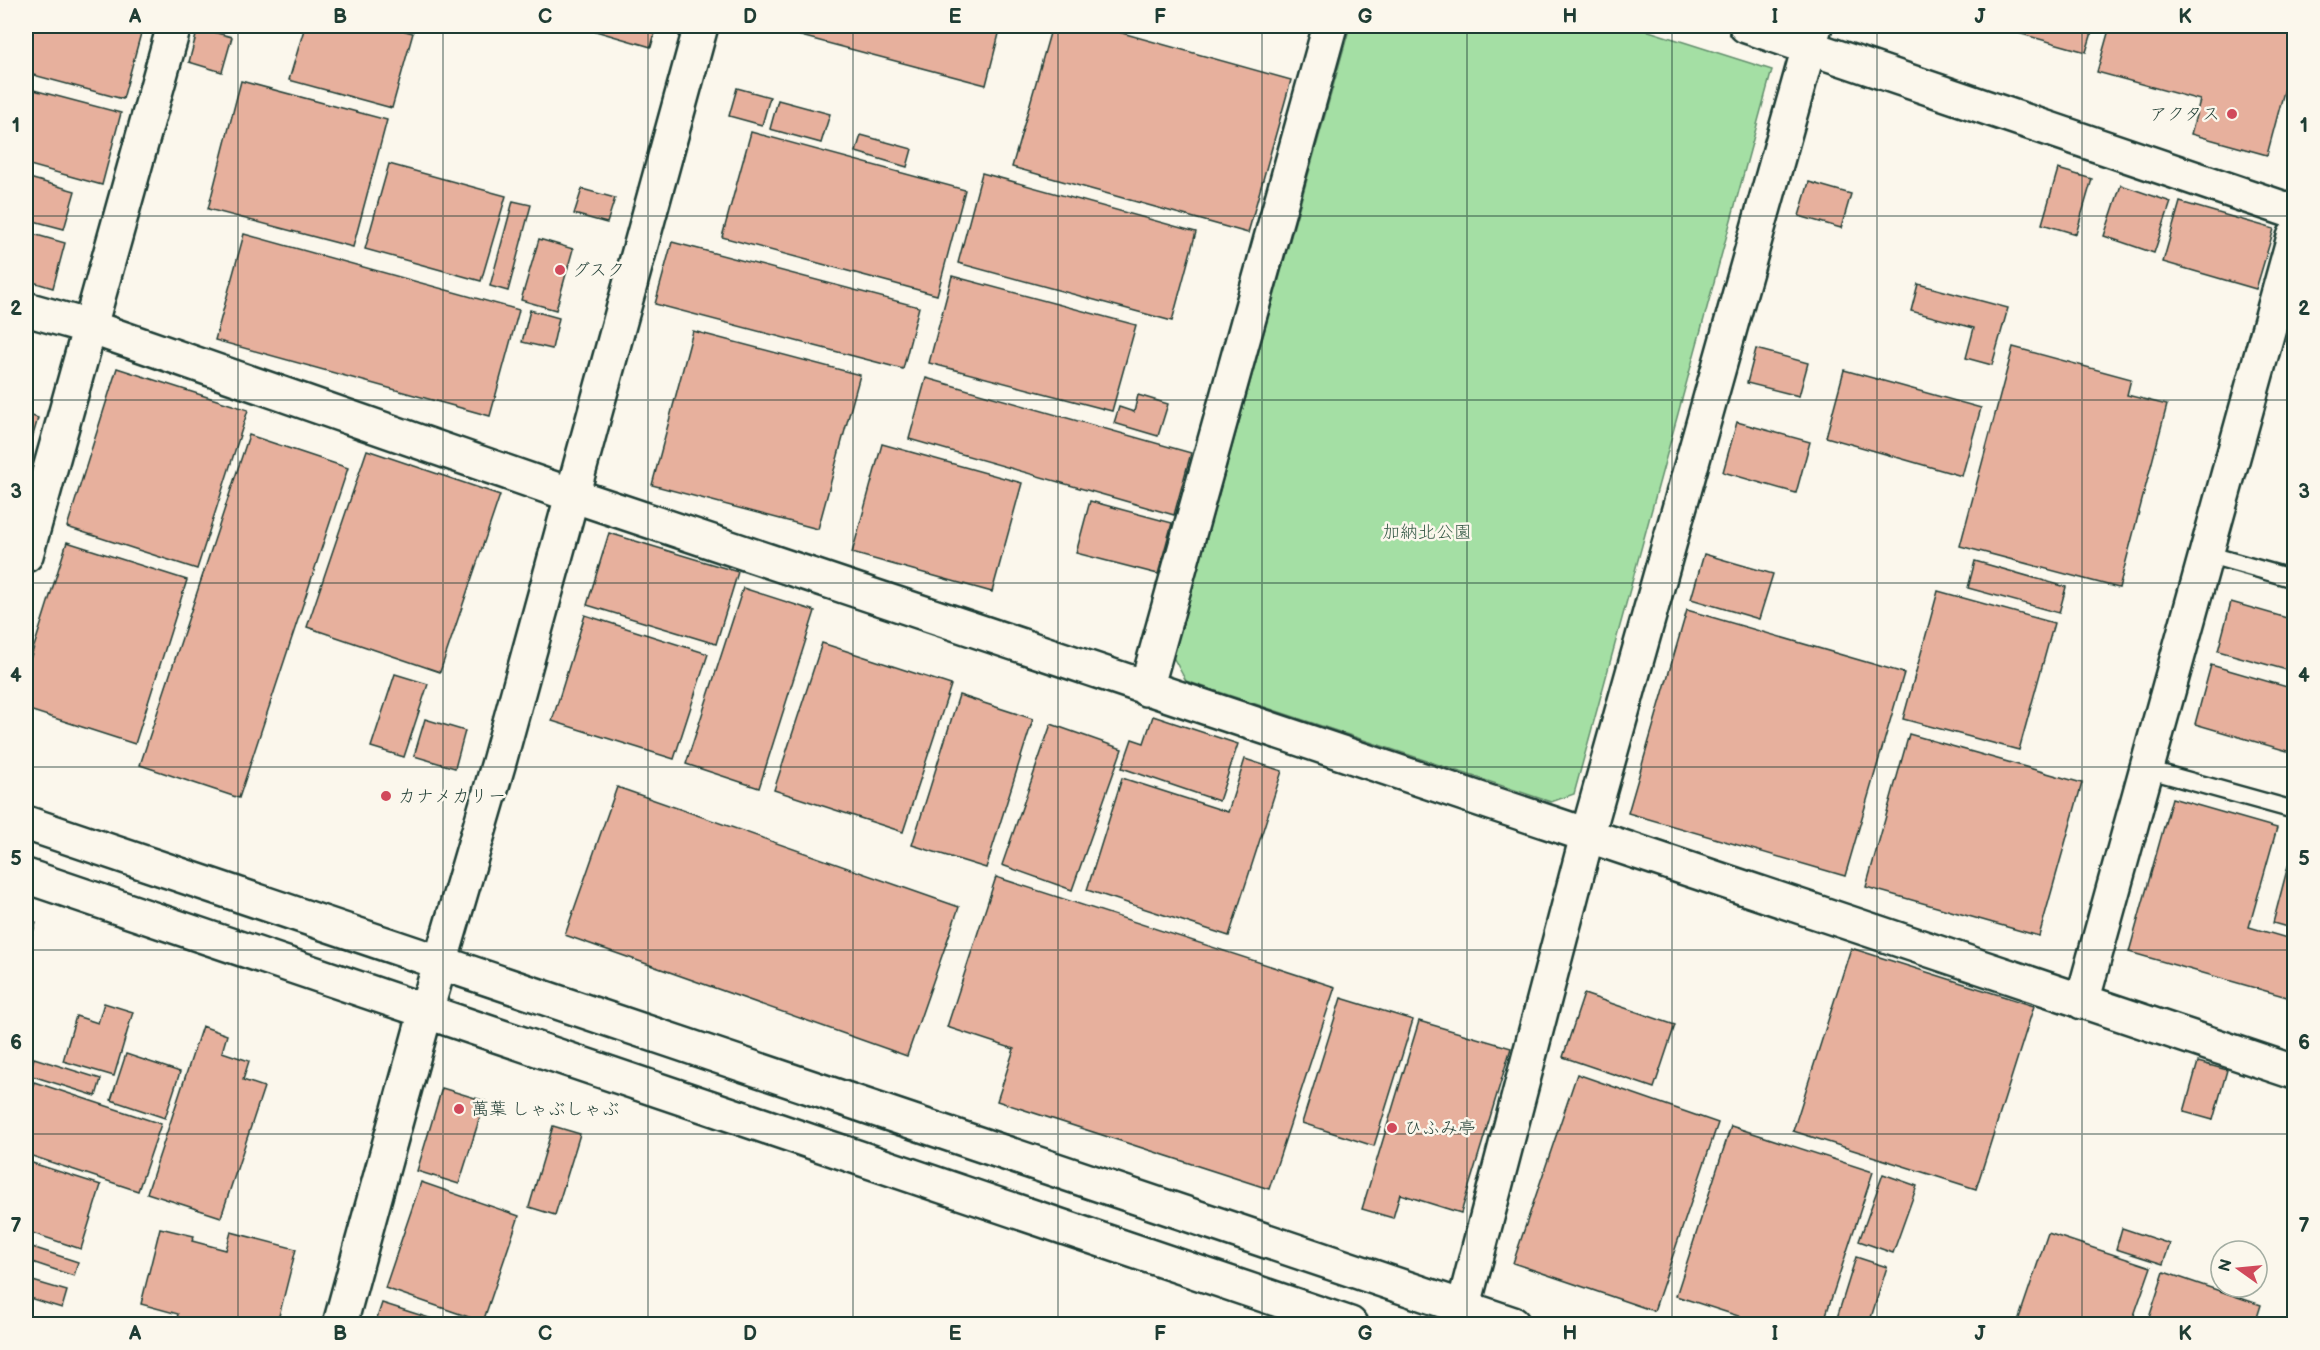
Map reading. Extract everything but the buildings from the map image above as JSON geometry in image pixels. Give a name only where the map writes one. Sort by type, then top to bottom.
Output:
[{"type":"street","points":[[26,555],[174,26]]},
{"type":"street","points":[[340,1324],[701,26]]},
{"type":"street","points":[[1146,688],[1330,26]]},
{"type":"street","points":[[1746,26],[1812,36],[2295,212]]},
{"type":"street","points":[[1461,1316],[1587,836],[1812,36]]},
{"type":"street","points":[[2082,1002],[2295,237]]},
{"type":"street","points":[[26,309],[90,327],[572,495],[2295,1072]]},
{"type":"street","points":[[26,823],[1461,1316],[1513,1324]]},
{"type":"street","points":[[26,876],[1350,1324]]},
{"type":"lane","points":[[2206,554],[2295,579]]},
{"type":"lane","points":[[2146,770],[2295,810]]},
{"type":"green space","name":"加納北公園","points":[[1350,26],[1633,26],[1772,70],[1574,794],[1551,802],[1186,681],[1173,657]]},
{"type":"place","name":"アクタス","points":[[2232,114]]},
{"type":"place","name":"グスク","points":[[560,270]]},
{"type":"place","name":"カナメカリー","points":[[386,796]]},
{"type":"place","name":"萬葉 しゃぶしゃぶ","points":[[459,1109]]},
{"type":"place","name":"ひふみ亭","points":[[1392,1128]]}]
